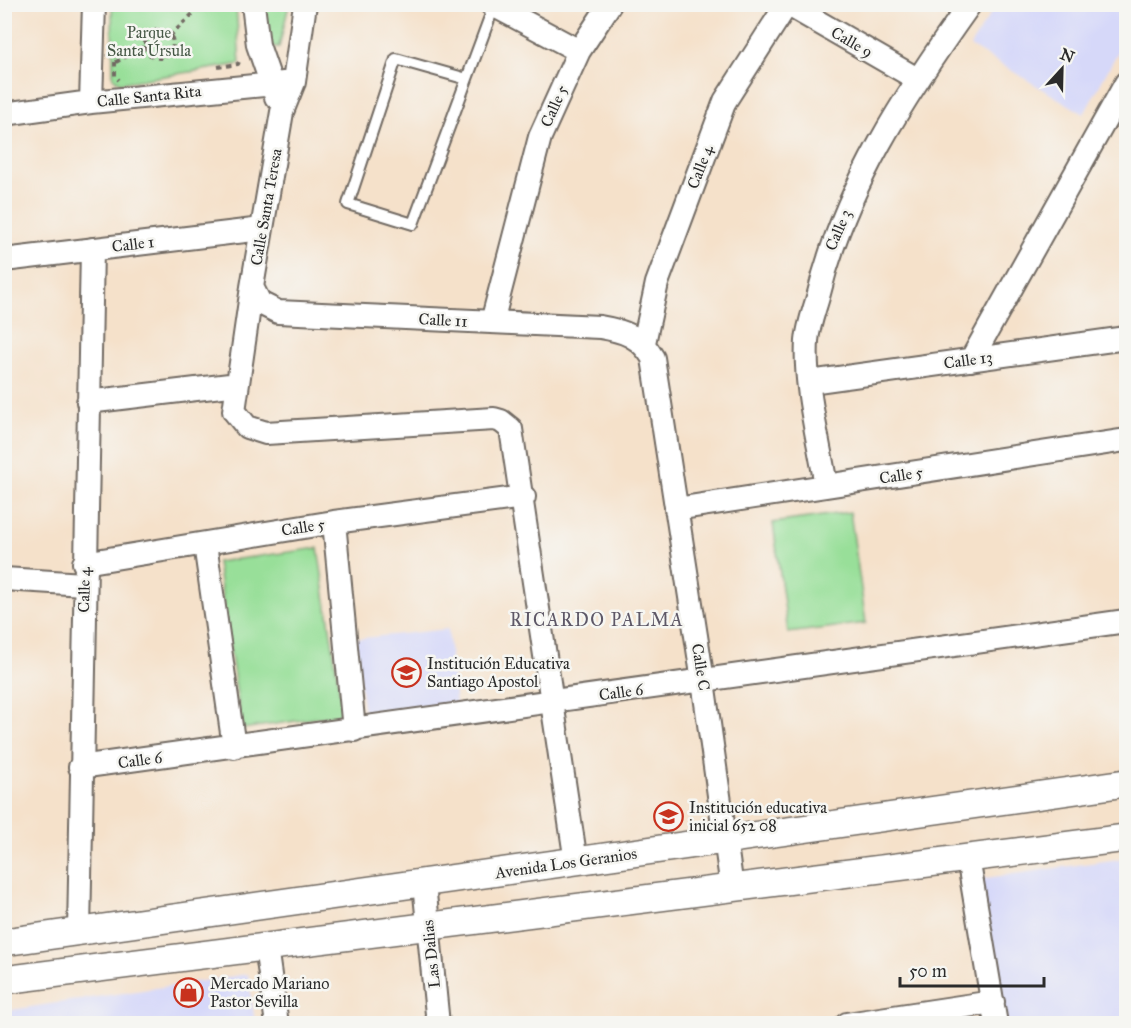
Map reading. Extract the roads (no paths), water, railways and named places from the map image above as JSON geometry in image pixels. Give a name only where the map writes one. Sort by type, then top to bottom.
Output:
[{"type":"street","points":[[91,102],[94,4]]},
{"type":"street","points":[[253,4],[258,45],[282,112]]},
{"type":"street","name":"Calle Santa Teresa","points":[[305,4],[294,82],[282,112],[252,286],[234,411],[247,427],[266,433],[501,421],[511,429],[524,497]]},
{"type":"street","name":"Calle 5","points":[[492,322],[540,137],[579,51],[610,4]]},
{"type":"street","name":"Calle 3","points":[[826,486],[810,382],[807,341],[828,253],[865,169],[917,79],[970,4]]},
{"type":"street","points":[[493,5],[579,51]]},
{"type":"street","name":"Calle 9","points":[[787,5],[917,79]]},
{"type":"street","name":"Calle 4","points":[[644,343],[657,283],[725,101],[787,5]]},
{"type":"street","name":"Calle Santa Rita","points":[[4,114],[91,102],[294,82]]},
{"type":"street","points":[[972,360],[1126,83]]},
{"type":"street","name":"Calle 1","points":[[4,260],[262,229]]},
{"type":"street","name":"Calle 4","points":[[79,932],[80,767],[92,249]]},
{"type":"street","name":"Calle 11","points":[[252,286],[260,303],[278,312],[600,327],[624,331],[644,343]]},
{"type":"street","name":"Calle 13","points":[[810,382],[1126,338]]},
{"type":"street","name":"Calle C","points":[[644,343],[653,358],[703,681],[732,888]]},
{"type":"street","points":[[88,402],[238,384]]},
{"type":"street","name":"Calle 5","points":[[676,509],[1126,440]]},
{"type":"street","points":[[524,497],[550,702],[576,862]]},
{"type":"street","name":"Calle 5","points":[[4,579],[84,574],[205,544],[334,522],[524,497]]},
{"type":"street","points":[[334,522],[354,730]]},
{"type":"street","points":[[205,544],[234,747]]},
{"type":"street","name":"Calle 6","points":[[80,767],[1126,621]]},
{"type":"street","name":"Avenida Los Geranios","points":[[4,942],[1126,783]]},
{"type":"street","points":[[4,980],[1126,838]]},
{"type":"street","points":[[848,1023],[995,1013],[968,858]]},
{"type":"street","name":"Las Dalias","points":[[424,884],[438,1023]]},
{"type":"street","points":[[266,947],[277,1023]]},
{"type":"lane","points":[[467,79],[396,59],[348,204],[413,224],[467,79],[493,5]]},
{"type":"place","name":"Institución Educativa Santiago Apostol","points":[[406,672]]},
{"type":"place","name":"Institución educativa inicial 652 08","points":[[668,816]]},
{"type":"place","name":"Mercado Mariano Pastor Sevilla","points":[[189,992]]},
{"type":"district","name":"RICARDO PALMA","points":[[597,620]]},
{"type":"park label","name":"Parque Santa Úrsula","points":[[149,41]]}]
